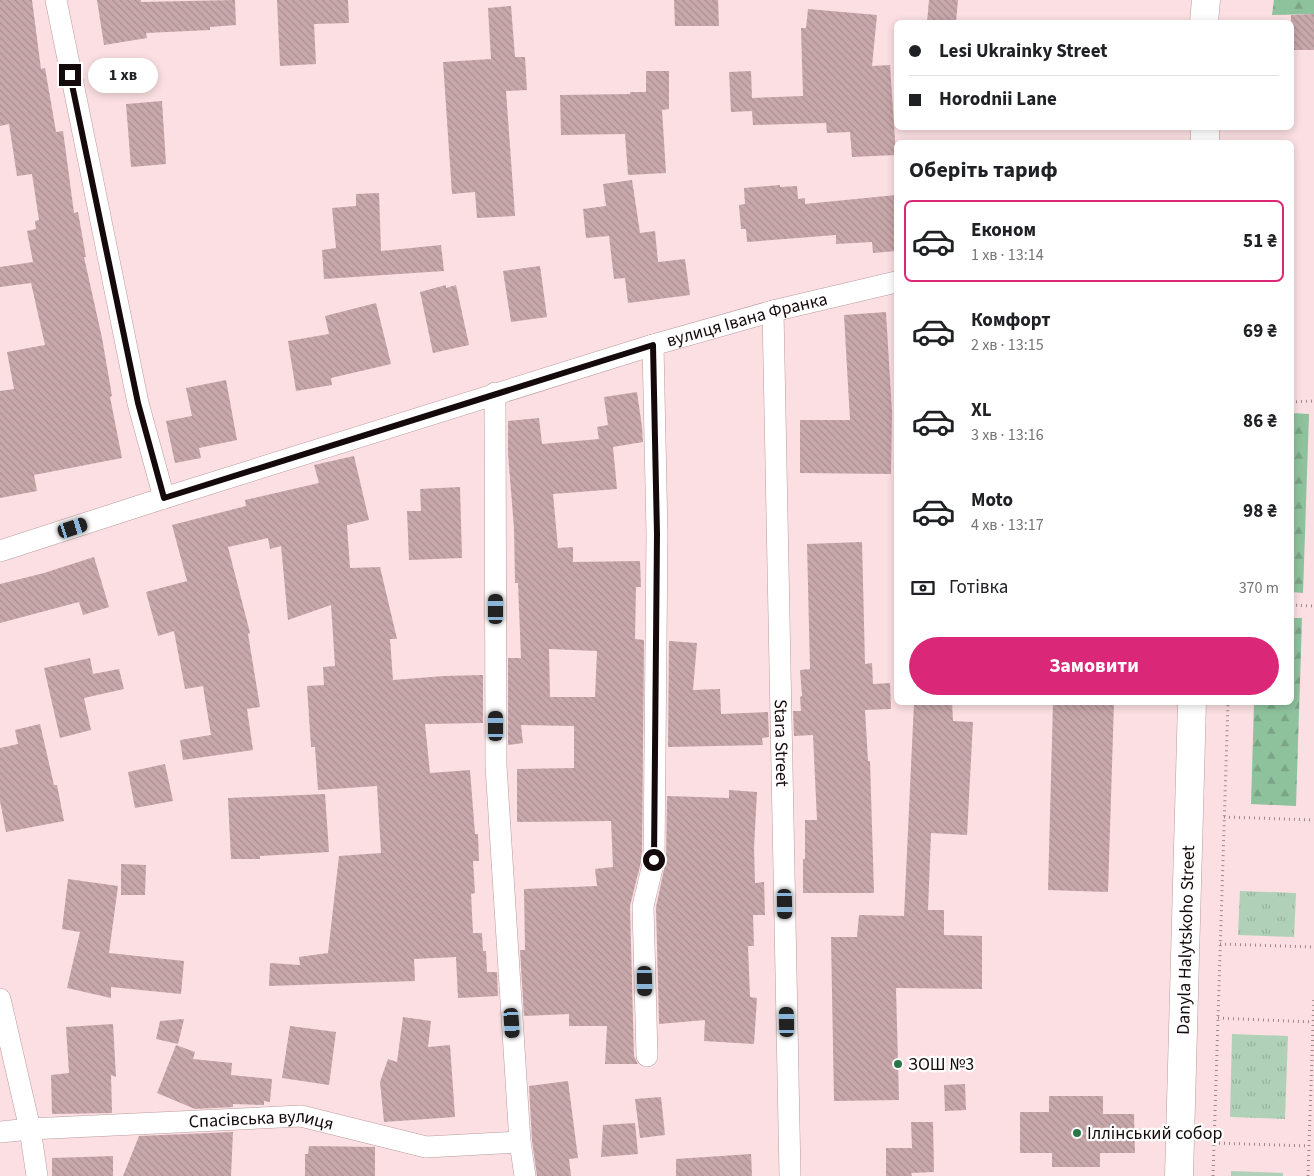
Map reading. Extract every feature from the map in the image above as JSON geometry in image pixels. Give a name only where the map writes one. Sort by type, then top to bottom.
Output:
[{"type":"main road","points":[[1204,20],[1206,0]]},
{"type":"main road","name":"Danyla Halytskoho Street","points":[[1179,1176],[1192,705]]},
{"type":"street","points":[[56,0],[138,403],[164,498]]},
{"type":"street","name":"вулиця Івана Франка","points":[[0,551],[495,393],[653,345],[773,311],[894,282]]},
{"type":"street","name":"Stara Street","points":[[773,311],[790,1176]]},
{"type":"street","points":[[647,1056],[643,906],[654,860],[657,534],[653,345]]},
{"type":"street","points":[[495,393],[496,766],[520,1142],[525,1176]]},
{"type":"street","points":[[0,999],[30,1129],[37,1176]]},
{"type":"street","name":"Спасівська вулиця","points":[[0,1132],[301,1116],[426,1148],[520,1142]]},
{"type":"path","points":[[1294,402],[1314,401]]},
{"type":"path","points":[[1294,605],[1314,606]]},
{"type":"path","points":[[1213,1176],[1228,705]]},
{"type":"path","points":[[1224,817],[1314,820]]},
{"type":"path","points":[[1220,944],[1314,947]]},
{"type":"path","points":[[1308,1176],[1314,996]]},
{"type":"path","points":[[1218,1018],[1313,1022]]},
{"type":"path","points":[[1214,1143],[1309,1146]]},
{"type":"green space","points":[[1274,0],[1314,0],[1314,14],[1272,15]]},
{"type":"green space","points":[[1294,413],[1309,414],[1303,593],[1294,592]]},
{"type":"green space","points":[[1294,618],[1302,618],[1296,806],[1251,804],[1254,705],[1294,705]]},
{"type":"green space","points":[[1240,891],[1296,893],[1294,937],[1238,935]]},
{"type":"green space","points":[[1232,1034],[1288,1036],[1285,1119],[1230,1117]]},
{"type":"green space","points":[[1231,1171],[1283,1173],[1283,1176],[1231,1176]]},
{"type":"building","points":[[0,0],[32,0],[41,69],[45,68],[56,132],[63,131],[74,213],[78,212],[86,257],[84,257],[102,338],[112,396],[110,397],[122,458],[34,475],[37,491],[0,498],[0,391],[14,389],[7,352],[45,345],[31,283],[0,287],[0,267],[33,262],[27,231],[36,229],[35,221],[39,220],[32,174],[17,176],[9,124],[0,126]]},
{"type":"building","points":[[97,0],[141,0],[141,2],[235,0],[236,25],[210,27],[210,30],[146,33],[147,38],[104,45]]},
{"type":"building","points":[[277,0],[348,0],[349,23],[314,24],[316,64],[280,66]]},
{"type":"building","points":[[674,0],[718,0],[719,26],[675,26]]},
{"type":"building","points":[[929,0],[958,0],[956,20],[927,20]]},
{"type":"building","points":[[511,6],[515,57],[525,57],[527,90],[506,91],[515,216],[477,218],[475,192],[452,194],[443,62],[491,59],[488,8]]},
{"type":"building","points":[[808,9],[877,15],[872,66],[890,65],[895,140],[894,155],[852,157],[850,132],[827,133],[826,123],[753,125],[752,111],[731,112],[729,72],[751,71],[752,98],[803,96],[801,28],[806,28]]},
{"type":"building","points":[[1314,14],[1314,50],[1294,50],[1294,20],[1291,20],[1291,15]]},
{"type":"building","points":[[646,71],[669,71],[669,109],[662,110],[666,173],[628,175],[625,134],[561,135],[560,95],[646,92]]},
{"type":"building","points":[[162,101],[166,164],[131,167],[126,104]]},
{"type":"building","points":[[632,180],[640,233],[655,231],[658,262],[685,259],[690,295],[628,303],[625,278],[614,279],[609,236],[586,238],[583,209],[606,206],[603,184]]},
{"type":"building","points":[[780,185],[780,187],[797,186],[798,199],[805,198],[805,204],[894,195],[894,251],[873,253],[872,242],[836,244],[836,235],[747,242],[746,229],[741,229],[739,205],[745,204],[744,188]]},
{"type":"building","points":[[379,193],[381,251],[441,245],[444,271],[324,279],[322,250],[336,248],[332,208],[356,206],[356,194]]},
{"type":"building","points":[[540,266],[547,317],[511,322],[503,271]]},
{"type":"building","points":[[446,285],[446,288],[456,285],[469,345],[433,353],[420,292]]},
{"type":"building","points":[[376,303],[391,364],[331,378],[332,385],[296,391],[288,341],[329,334],[325,316]]},
{"type":"building","points":[[886,312],[892,412],[891,474],[800,473],[800,420],[850,420],[844,315]]},
{"type":"building","points":[[226,380],[237,440],[199,448],[201,458],[175,463],[166,421],[192,416],[186,388]]},
{"type":"building","points":[[637,392],[643,442],[613,447],[617,489],[553,494],[558,548],[573,547],[573,562],[640,561],[641,587],[636,587],[635,639],[644,640],[642,858],[630,906],[634,1056],[638,1064],[605,1064],[607,1026],[569,1026],[569,1014],[524,1016],[520,950],[525,950],[524,889],[597,886],[595,869],[613,867],[611,821],[517,822],[517,769],[574,768],[574,726],[521,725],[523,743],[508,745],[508,658],[521,658],[518,583],[515,583],[508,421],[539,418],[542,444],[599,439],[597,427],[608,425],[604,397]],"holes":[[[549,649],[597,651],[595,697],[550,697]]]},
{"type":"building","points":[[354,456],[369,520],[347,525],[350,568],[380,567],[397,639],[390,639],[393,680],[483,675],[483,723],[425,724],[430,773],[470,770],[475,834],[478,834],[479,861],[473,861],[475,893],[471,894],[473,933],[482,933],[483,951],[486,951],[487,972],[497,972],[498,996],[458,998],[456,957],[414,959],[415,981],[269,986],[270,963],[300,965],[299,957],[328,953],[339,856],[381,853],[377,786],[318,790],[315,747],[311,747],[307,686],[324,685],[323,667],[335,666],[331,605],[288,620],[281,546],[270,549],[268,538],[228,547],[250,633],[248,634],[260,707],[247,709],[253,750],[183,760],[180,740],[211,735],[203,686],[185,689],[174,631],[158,636],[146,592],[187,581],[172,525],[246,506],[245,500],[319,483],[314,465]]},
{"type":"building","points":[[460,487],[462,558],[409,560],[407,511],[421,511],[420,489]]},
{"type":"building","points":[[862,542],[865,664],[872,663],[873,684],[890,683],[891,709],[865,710],[868,761],[870,761],[874,893],[803,893],[805,820],[817,820],[813,735],[794,736],[793,711],[801,711],[800,670],[810,669],[807,544]]},
{"type":"building","points":[[94,557],[109,607],[83,615],[79,602],[0,623],[0,584],[44,573]]},
{"type":"building","points":[[669,641],[697,643],[693,690],[720,689],[721,714],[768,712],[769,737],[762,738],[763,745],[668,747]]},
{"type":"building","points":[[90,658],[93,674],[119,669],[124,689],[84,698],[91,730],[60,738],[44,668]]},
{"type":"building","points":[[914,705],[952,705],[953,721],[973,722],[967,835],[931,833],[928,910],[944,910],[944,935],[982,936],[982,989],[896,988],[899,1100],[834,1101],[831,937],[857,937],[859,915],[904,916]]},
{"type":"building","points":[[1053,705],[1114,705],[1108,892],[1048,890]]},
{"type":"building","points":[[40,724],[54,785],[57,785],[64,821],[6,832],[0,801],[0,748],[18,744],[15,730]]},
{"type":"building","points":[[165,764],[173,801],[135,808],[128,772]]},
{"type":"building","points":[[729,790],[757,792],[754,848],[755,883],[764,882],[765,915],[753,915],[754,946],[748,946],[750,997],[757,998],[754,1044],[704,1041],[705,1020],[659,1024],[656,907],[666,860],[667,796],[729,798]]},
{"type":"building","points":[[325,794],[329,852],[260,856],[260,859],[231,859],[228,798]]},
{"type":"building","points":[[121,864],[146,865],[145,895],[121,895]]},
{"type":"building","points":[[68,879],[118,886],[109,953],[184,961],[181,994],[111,987],[111,998],[67,988],[80,932],[62,929]]},
{"type":"building","points":[[403,1017],[431,1021],[428,1047],[450,1045],[455,1117],[384,1122],[380,1082],[388,1059],[397,1062]]},
{"type":"building","points":[[184,1019],[178,1044],[156,1039],[160,1021]]},
{"type":"building","points":[[113,1024],[116,1077],[111,1075],[112,1113],[52,1114],[51,1075],[69,1073],[66,1027]]},
{"type":"building","points":[[290,1026],[336,1032],[329,1085],[282,1078]]},
{"type":"building","points":[[176,1045],[195,1052],[193,1059],[232,1063],[231,1075],[272,1079],[270,1102],[264,1101],[264,1105],[233,1104],[233,1107],[195,1109],[157,1093]]},
{"type":"building","points":[[568,1081],[578,1158],[569,1159],[571,1176],[537,1176],[532,1141],[529,1086]]},
{"type":"building","points":[[965,1084],[966,1110],[945,1111],[944,1085]]},
{"type":"building","name":"Іллінський собор","points":[[1049,1096],[1103,1096],[1103,1114],[1134,1114],[1135,1153],[1100,1153],[1100,1167],[1052,1167],[1052,1153],[1020,1153],[1020,1112],[1049,1112]]},
{"type":"building","points":[[661,1097],[665,1135],[640,1138],[635,1099]]},
{"type":"building","points":[[911,1122],[933,1122],[934,1172],[911,1173],[912,1176],[886,1176],[886,1148],[912,1148]]},
{"type":"building","points":[[635,1123],[638,1154],[601,1157],[603,1125]]},
{"type":"building","points":[[233,1132],[231,1176],[123,1176],[139,1136]]},
{"type":"building","points":[[309,1146],[375,1147],[375,1176],[305,1176],[305,1154],[308,1154]]},
{"type":"building","points":[[751,1154],[752,1176],[676,1176],[676,1159]]},
{"type":"building","points":[[113,1156],[113,1176],[52,1176],[52,1158]]},
{"type":"place","name":"ЗОШ №3","points":[[898,1064]]},
{"type":"place","name":"Іллінський собор","points":[[1077,1133]]},
{"type":"route","points":[[70,75],[138,403],[164,498],[653,345],[657,534],[654,860]]}]
